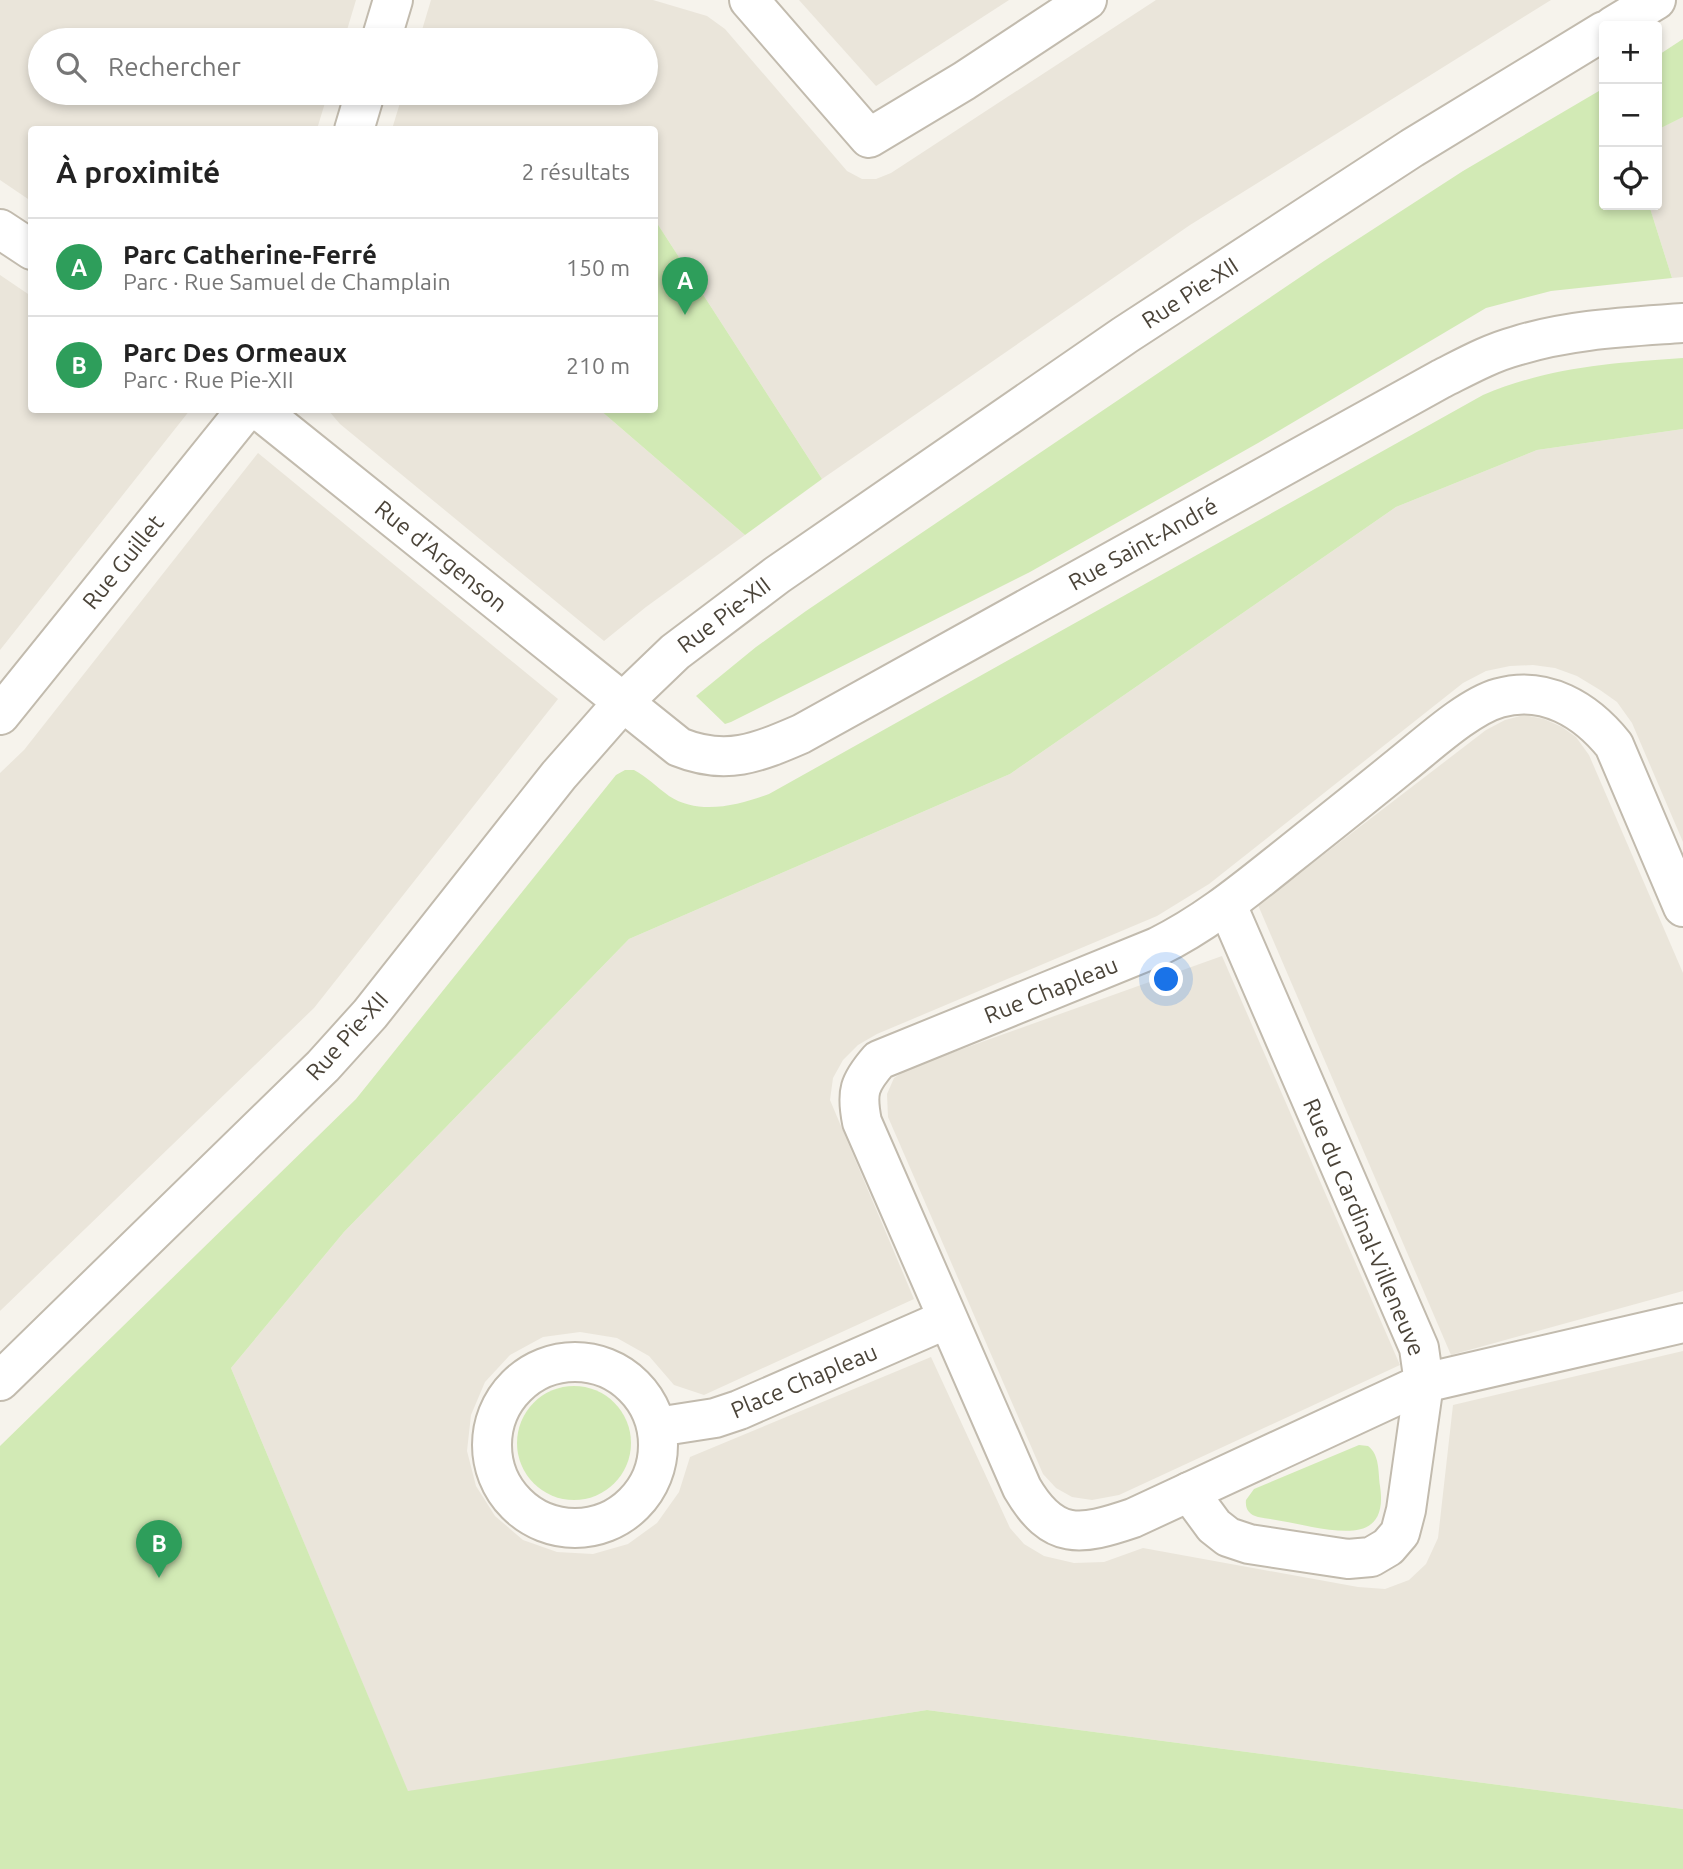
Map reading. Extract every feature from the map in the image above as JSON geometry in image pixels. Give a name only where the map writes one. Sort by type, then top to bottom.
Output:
[{"type":"street","points":[[385,28],[393,0]]},
{"type":"street","points":[[749,0],[869,138],[964,81],[1087,0]]},
{"type":"street","points":[[1621,21],[1656,0]]},
{"type":"street","name":"Rue Pie-XII","points":[[0,1381],[323,1066],[370,1014],[559,775],[624,701],[675,652],[729,610],[1028,401],[1343,192],[1599,34]]},
{"type":"street","points":[[355,126],[361,105]]},
{"type":"street","points":[[0,229],[28,247]]},
{"type":"street","name":"Rue Saint-André","points":[[624,701],[679,747],[695,754],[727,757],[744,756],[764,750],[801,734],[1441,379],[1486,357],[1515,346],[1583,332],[1683,323]]},
{"type":"street","name":"Rue Guillet","points":[[0,716],[244,413]]},
{"type":"street","name":"Rue d'Argenson","points":[[264,413],[624,701]]},
{"type":"street","name":"Rue Chapleau","points":[[1424,1383],[1133,1518],[1105,1528],[1061,1528],[1043,1518],[1022,1488],[947,1319],[862,1122],[858,1100],[862,1079],[878,1060],[1181,936],[1227,905],[1454,724],[1498,698],[1525,694],[1547,697],[1567,704],[1587,715],[1614,744],[1683,907]]},
{"type":"street","name":"Rue du Cardinal-Villeneuve","points":[[1227,905],[1419,1348],[1424,1383],[1683,1323]]},
{"type":"street","name":"Place Chapleau","points":[[657,1427],[715,1418],[739,1410],[947,1319]]},
{"type":"street","points":[[566,1362],[589,1363],[611,1370],[630,1382],[645,1400],[657,1427],[658,1455],[649,1483],[632,1506],[607,1522],[586,1528],[562,1528],[541,1521],[521,1508],[505,1491],[494,1469],[491,1445],[494,1421],[504,1400],[521,1381],[542,1368],[566,1362]]},
{"type":"street","points":[[1189,1492],[1214,1526],[1228,1538],[1249,1544],[1348,1559],[1371,1557],[1388,1547],[1400,1532],[1406,1510],[1424,1383]]},
{"type":"shaded area","points":[[0,0],[356,0],[348,28],[28,28],[28,105],[324,105],[318,126],[28,126],[28,199],[0,180]]},
{"type":"shaded area","points":[[431,0],[653,0],[707,16],[725,29],[847,171],[862,179],[876,179],[891,173],[1156,0],[1551,0],[1190,225],[822,479],[658,225],[658,126],[393,126],[399,105],[658,105],[658,28],[423,28]]},
{"type":"shaded area","points":[[799,0],[1009,0],[876,86]]},
{"type":"shaded area","points":[[1683,117],[1683,277],[1672,278],[1651,210],[1662,210],[1662,128]]},
{"type":"shaded area","points":[[0,275],[28,294],[28,413],[188,413],[0,650]]},
{"type":"shaded area","points":[[331,413],[603,413],[745,535],[604,641],[340,424]]},
{"type":"shaded area","points":[[1683,429],[1683,842],[1632,723],[1617,702],[1577,676],[1555,668],[1510,666],[1486,671],[1463,683],[1209,884],[1157,916],[877,1034],[858,1045],[843,1060],[833,1078],[830,1100],[914,1299],[704,1395],[674,1385],[649,1356],[617,1338],[580,1332],[543,1337],[510,1355],[485,1382],[471,1415],[467,1451],[476,1486],[495,1516],[523,1540],[557,1552],[593,1554],[628,1544],[657,1523],[679,1492],[690,1457],[931,1357],[1010,1528],[1024,1544],[1044,1556],[1074,1563],[1104,1562],[1143,1548],[1358,1587],[1385,1589],[1409,1580],[1426,1564],[1438,1538],[1453,1405],[1683,1351],[1683,1809],[927,1710],[408,1792],[231,1368],[344,1232],[629,939],[1010,774],[1396,507],[1537,450]]},
{"type":"shaded area","points":[[258,453],[558,699],[314,1008],[0,1311],[0,773],[24,750]]},
{"type":"shaded area","points":[[1524,715],[1544,719],[1562,727],[1576,737],[1589,755],[1683,973],[1683,1291],[1451,1355],[1258,905],[1486,730],[1505,720]]},
{"type":"shaded area","points":[[1222,956],[1400,1365],[1119,1495],[1092,1500],[1072,1497],[1056,1488],[1043,1474],[888,1117],[887,1094],[894,1078],[909,1068]]},
{"type":"green space","points":[[1683,39],[1683,117],[1662,128],[1662,84],[1662,53]]},
{"type":"green space","points":[[1599,91],[1599,210],[1651,210],[1672,278],[1551,291],[1486,308],[1258,443],[1030,572],[731,722],[725,724],[696,696],[806,611],[1324,261],[1463,171]]},
{"type":"green space","points":[[658,225],[822,479],[745,535],[603,413],[658,413]]},
{"type":"green space","points":[[1683,358],[1683,429],[1537,450],[1396,507],[1010,774],[629,939],[344,1232],[231,1368],[408,1791],[927,1710],[1683,1809],[1683,1869],[0,1869],[0,1446],[356,1099],[616,775],[625,770],[634,770],[669,796],[693,806],[732,805],[769,794],[1483,395],[1557,372]]},
{"type":"green space","points":[[574,1386],[596,1390],[606,1395],[622,1411],[627,1421],[631,1443],[627,1465],[622,1475],[606,1491],[596,1496],[574,1500],[552,1496],[542,1491],[526,1475],[521,1465],[517,1443],[521,1421],[526,1411],[542,1395],[552,1390]]},
{"type":"green space","points":[[1359,1445],[1368,1446],[1372,1450],[1378,1464],[1381,1503],[1378,1516],[1371,1524],[1362,1529],[1339,1531],[1258,1517],[1248,1511],[1246,1500],[1254,1489]]},
{"type":"place","name":"Parc Catherine-Ferré","points":[[685,315]]},
{"type":"place","name":"Parc Des Ormeaux","points":[[159,1578]]}]
